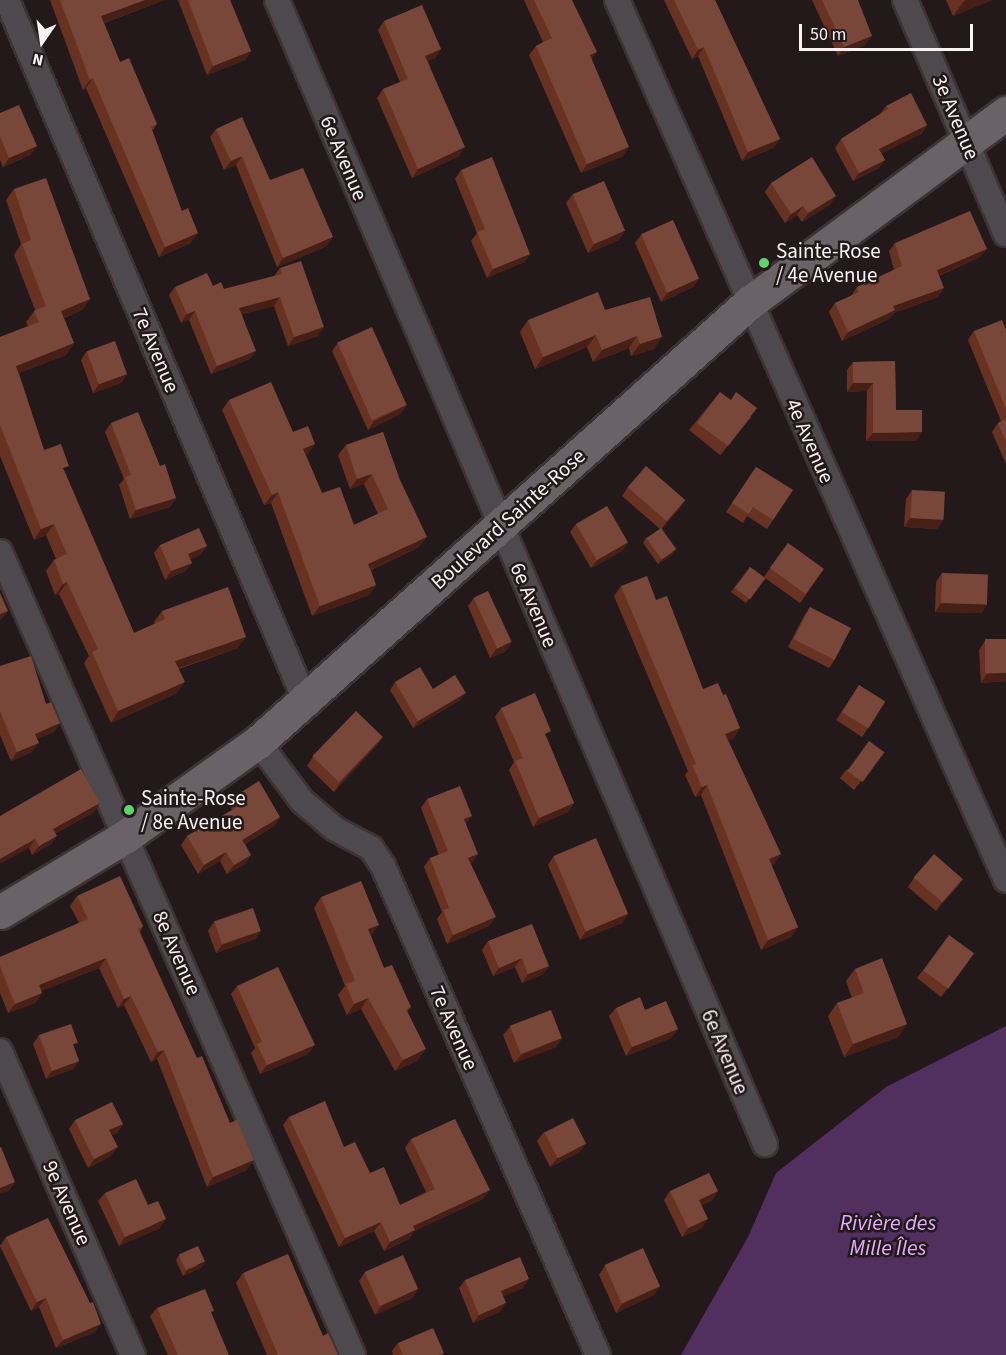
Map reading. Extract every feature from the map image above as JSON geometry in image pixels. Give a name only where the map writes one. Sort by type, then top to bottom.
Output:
[{"type":"street","name":"7e Avenue","points":[[7,0],[305,700]]},
{"type":"street","name":"6e Avenue","points":[[277,0],[765,1144]]},
{"type":"street","name":"4e Avenue","points":[[617,0],[1006,880]]},
{"type":"street","name":"3e Avenue","points":[[906,0],[1006,234]]},
{"type":"street","name":"Boulevard Sainte-Rose","points":[[0,912],[126,836],[258,742],[749,303],[1006,112]]},
{"type":"street","name":"8e Avenue","points":[[0,552],[353,1355]]},
{"type":"street","name":"7e Avenue","points":[[258,742],[302,801],[335,829],[371,848],[383,866],[598,1355]]},
{"type":"street","name":"9e Avenue","points":[[0,1051],[133,1355]]},
{"type":"water","name":"Rivière des Mille Îles","points":[[1006,1026],[1006,1355],[681,1355],[748,1237],[776,1173],[886,1087]]},
{"type":"building","points":[[60,0],[145,0],[101,16],[120,62],[129,58],[157,124],[151,127],[182,211],[188,208],[198,233],[165,247],[93,78],[90,80]]},
{"type":"building","points":[[188,0],[230,0],[251,51],[213,66]]},
{"type":"building","points":[[534,0],[572,0],[597,52],[590,55],[629,147],[587,164],[536,46],[552,38]]},
{"type":"building","points":[[674,0],[715,0],[780,139],[748,152],[704,47],[698,50]]},
{"type":"building","points":[[822,0],[858,0],[872,36],[844,47]]},
{"type":"building","points":[[422,5],[441,49],[425,56],[465,147],[418,169],[383,89],[408,79],[384,21]]},
{"type":"building","points":[[911,93],[927,125],[879,149],[885,160],[859,173],[841,139],[888,109],[886,106]]},
{"type":"building","points":[[19,105],[37,146],[9,158],[0,136],[0,113]]},
{"type":"building","points":[[242,117],[270,180],[303,168],[333,237],[283,258],[242,156],[231,161],[216,129]]},
{"type":"building","points":[[492,157],[530,254],[493,269],[477,232],[485,229],[461,170]]},
{"type":"building","points":[[812,157],[836,196],[808,213],[803,206],[791,214],[771,183]]},
{"type":"building","points":[[46,178],[90,299],[61,311],[74,343],[16,366],[44,450],[61,444],[69,466],[63,468],[134,633],[165,619],[162,611],[228,587],[246,637],[175,661],[185,682],[118,711],[92,652],[98,649],[67,582],[63,584],[54,560],[67,554],[54,524],[41,529],[0,425],[0,337],[39,322],[34,311],[46,306],[22,244],[31,240],[14,189]]},
{"type":"building","points":[[604,181],[625,231],[594,244],[573,194]]},
{"type":"building","points":[[970,211],[987,249],[937,270],[944,288],[893,306],[895,310],[848,332],[835,303],[859,292],[857,287],[902,266],[895,243]]},
{"type":"building","points":[[673,220],[699,278],[667,293],[641,234]]},
{"type":"building","points":[[301,261],[324,327],[294,337],[280,297],[239,308],[256,351],[217,366],[195,311],[187,314],[175,287],[207,273],[213,286],[221,282],[224,289],[282,274],[280,268]]},
{"type":"building","points":[[598,292],[605,310],[650,297],[662,337],[640,344],[637,336],[602,350],[596,335],[543,357],[528,320]]},
{"type":"building","points":[[1002,320],[1006,330],[1006,409],[974,331]]},
{"type":"building","points":[[372,327],[407,405],[372,420],[337,342]]},
{"type":"building","points":[[115,341],[127,374],[99,384],[87,351]]},
{"type":"building","points":[[895,361],[896,410],[922,410],[922,432],[873,433],[873,383],[853,383],[853,362]]},
{"type":"building","points":[[271,382],[293,432],[308,426],[315,444],[303,449],[322,493],[340,487],[354,525],[388,509],[372,474],[357,479],[346,445],[383,432],[400,480],[427,537],[368,564],[376,585],[320,606],[278,492],[272,495],[229,400]]},
{"type":"building","points":[[720,392],[731,400],[736,392],[757,408],[728,446],[697,423]]},
{"type":"building","points":[[138,412],[160,466],[165,464],[176,498],[136,510],[125,477],[131,475],[111,423]]},
{"type":"building","points":[[1006,419],[1006,441],[998,423]]},
{"type":"building","points":[[646,466],[685,500],[667,521],[628,487]]},
{"type":"building","points":[[756,467],[793,490],[773,520],[753,507],[749,514],[732,503]]},
{"type":"building","points":[[912,490],[945,492],[943,520],[911,518]]},
{"type":"building","points":[[607,506],[628,542],[597,560],[576,524]]},
{"type":"building","points":[[199,528],[207,546],[188,554],[192,563],[171,571],[160,545]]},
{"type":"building","points":[[661,528],[676,549],[662,560],[646,539]]},
{"type":"building","points":[[788,543],[824,569],[805,594],[770,568]]},
{"type":"building","points":[[750,567],[765,578],[750,599],[735,588]]},
{"type":"building","points":[[942,573],[988,575],[987,605],[941,603]]},
{"type":"building","points":[[647,576],[656,600],[667,596],[703,689],[718,683],[723,695],[726,694],[740,728],[725,734],[781,854],[769,859],[798,927],[768,940],[707,785],[702,787],[692,765],[696,764],[621,586]]},
{"type":"building","points":[[488,591],[512,642],[497,649],[473,598]]},
{"type":"building","points":[[0,593],[8,611],[0,614]]},
{"type":"building","points":[[810,607],[851,628],[835,660],[794,639]]},
{"type":"building","points":[[985,639],[1006,639],[1006,673],[985,673]]},
{"type":"building","points":[[31,656],[46,704],[51,702],[60,723],[35,734],[39,743],[17,752],[0,711],[0,666]]},
{"type":"building","points":[[420,667],[433,689],[455,675],[466,693],[418,721],[395,682]]},
{"type":"building","points":[[859,685],[885,701],[868,729],[842,712]]},
{"type":"building","points":[[535,693],[551,731],[545,734],[574,803],[539,818],[515,761],[523,758],[501,708]]},
{"type":"building","points":[[356,711],[383,737],[339,782],[312,756]]},
{"type":"building","points":[[869,741],[884,752],[863,782],[847,771]]},
{"type":"building","points":[[81,769],[100,803],[53,829],[57,836],[39,846],[35,839],[0,859],[0,816]]},
{"type":"building","points":[[259,781],[280,817],[242,840],[251,855],[234,865],[226,852],[204,865],[187,836],[241,805],[235,796]]},
{"type":"building","points":[[460,786],[472,816],[464,819],[478,854],[468,858],[496,917],[453,935],[443,910],[449,908],[430,858],[448,851],[427,799]]},
{"type":"building","points":[[596,838],[628,913],[586,931],[554,856]]},
{"type":"building","points":[[934,854],[963,879],[942,902],[914,877]]},
{"type":"building","points":[[120,876],[143,926],[138,929],[197,1058],[202,1056],[230,1123],[237,1120],[254,1160],[213,1177],[164,1050],[158,1052],[131,996],[124,999],[106,958],[39,985],[42,993],[15,1004],[0,966],[0,957],[88,919],[77,896]]},
{"type":"building","points":[[361,881],[379,925],[368,929],[384,968],[392,965],[411,1007],[406,1009],[426,1049],[403,1060],[368,998],[354,1004],[346,984],[355,981],[321,897]]},
{"type":"building","points":[[253,908],[261,931],[222,944],[214,921]]},
{"type":"building","points":[[532,924],[549,966],[528,974],[522,958],[499,968],[488,941]]},
{"type":"building","points":[[949,935],[974,953],[948,989],[923,971]]},
{"type":"building","points":[[882,958],[907,1024],[853,1044],[837,1003],[864,993],[855,969]]},
{"type":"building","points":[[278,967],[315,1045],[267,1065],[257,1044],[262,1042],[237,986]]},
{"type":"building","points":[[640,997],[645,1010],[666,1001],[678,1029],[632,1047],[616,1008]]},
{"type":"building","points":[[551,1010],[562,1038],[521,1054],[510,1026]]},
{"type":"building","points":[[71,1024],[78,1043],[73,1044],[79,1061],[52,1071],[39,1035]]},
{"type":"building","points":[[325,1101],[344,1147],[355,1142],[370,1173],[384,1167],[400,1205],[435,1189],[411,1139],[455,1119],[490,1190],[413,1226],[415,1230],[390,1242],[381,1222],[345,1238],[289,1117]]},
{"type":"building","points":[[112,1102],[123,1124],[109,1130],[118,1147],[94,1159],[75,1120]]},
{"type":"building","points":[[573,1118],[586,1144],[558,1158],[544,1133]]},
{"type":"building","points":[[0,1147],[15,1182],[0,1188]]},
{"type":"building","points":[[709,1173],[718,1191],[699,1200],[708,1219],[688,1228],[670,1191]]},
{"type":"building","points":[[136,1179],[148,1205],[158,1201],[166,1219],[125,1237],[105,1193]]},
{"type":"building","points":[[48,1218],[90,1303],[93,1302],[101,1324],[63,1340],[46,1298],[37,1302],[6,1237]]},
{"type":"building","points":[[198,1246],[205,1262],[186,1270],[179,1255]]},
{"type":"building","points":[[643,1248],[660,1286],[622,1303],[605,1265]]},
{"type":"building","points":[[288,1254],[323,1336],[328,1333],[338,1355],[278,1355],[243,1273]]},
{"type":"building","points":[[403,1255],[418,1289],[380,1306],[365,1272]]},
{"type":"building","points":[[520,1257],[529,1279],[501,1291],[506,1303],[479,1315],[465,1280]]},
{"type":"building","points":[[205,1289],[214,1311],[211,1312],[229,1355],[178,1355],[157,1308]]},
{"type":"building","points":[[433,1328],[444,1353],[403,1355],[398,1343]]},
{"type":"place","name":"Sainte-Rose / 4e Avenue","points":[[764,263]]},
{"type":"place","name":"Sainte-Rose / 8e Avenue","points":[[129,810]]}]
